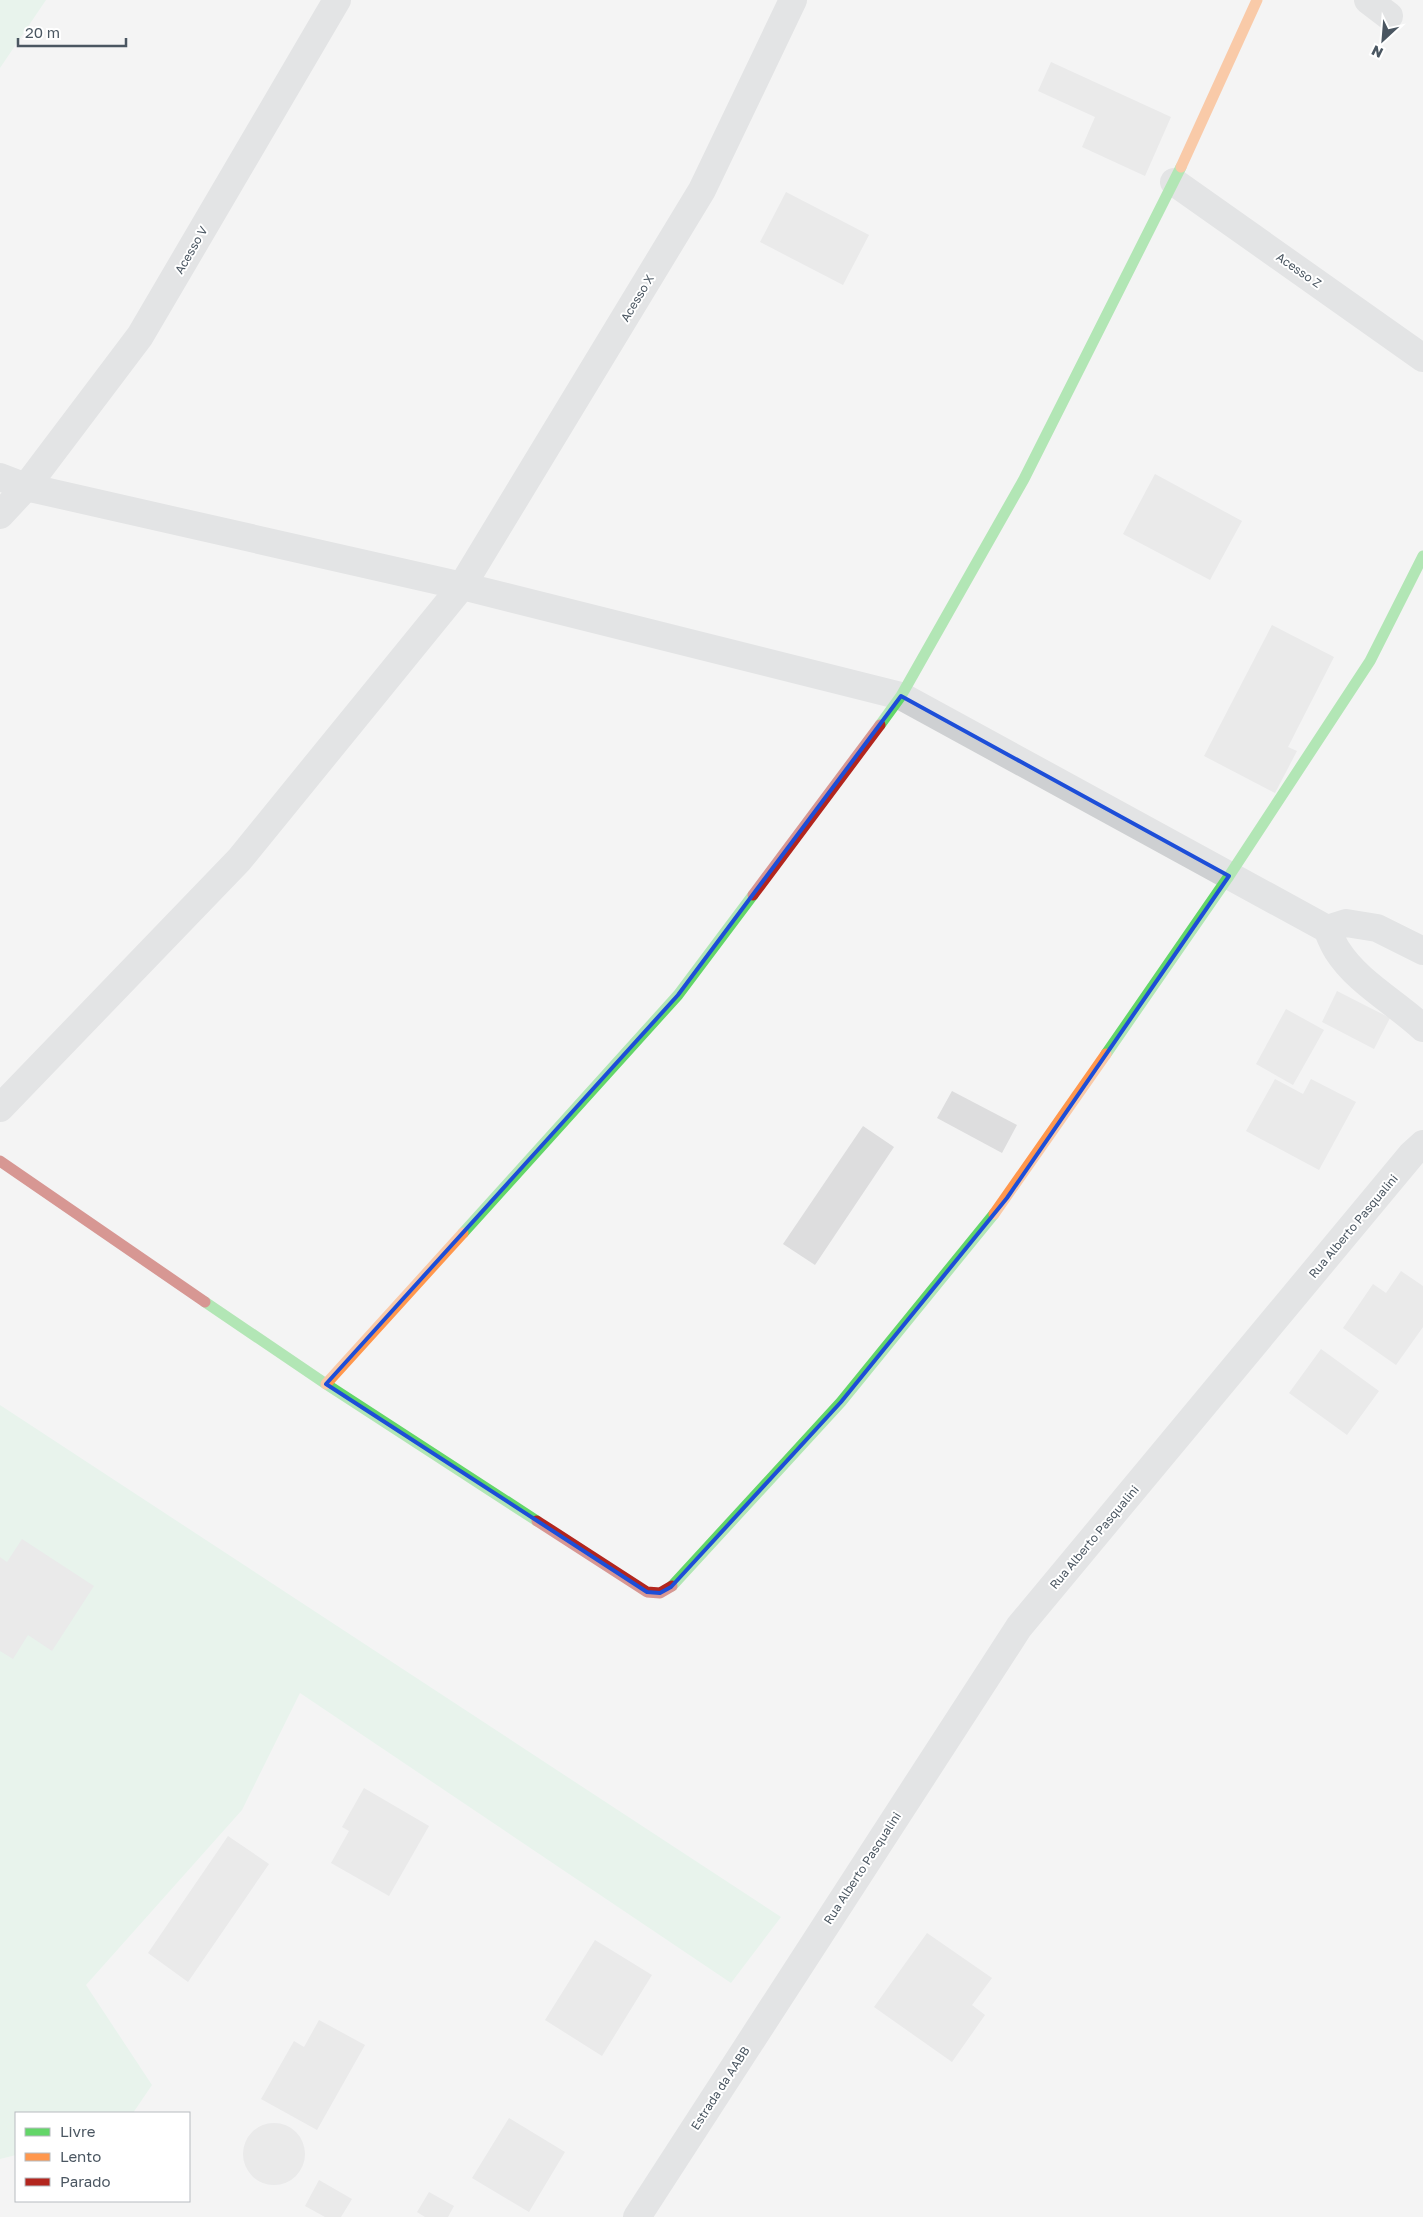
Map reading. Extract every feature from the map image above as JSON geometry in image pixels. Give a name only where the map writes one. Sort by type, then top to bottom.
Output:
[{"type":"street","name":"Acesso V","points":[[0,515],[26,487],[140,336],[338,0]]},
{"type":"street","name":"Acesso X","points":[[0,1108],[239,860],[462,586],[702,190],[794,0]]},
{"type":"street","points":[[326,1384],[678,995],[901,696],[1024,479],[1174,182],[1257,0]]},
{"type":"street","points":[[1368,0],[1390,16]]},
{"type":"street","name":"Acesso Z","points":[[1174,182],[1423,358]]},
{"type":"street","points":[[0,477],[26,487],[462,586],[901,696],[1327,929],[1336,950],[1348,963],[1363,978],[1423,1028]]},
{"type":"street","points":[[0,1161],[326,1384],[647,1592],[660,1593],[671,1587],[840,1402],[1007,1198],[1229,876],[1370,661],[1423,556]]},
{"type":"street","points":[[1327,929],[1346,923],[1377,928],[1423,951]]},
{"type":"street","name":"Rua Alberto Pasqualini","points":[[803,1958],[1020,1627],[1420,1153]]},
{"type":"street","name":"Estrada da AABB","points":[[637,2217],[803,1958]]},
{"type":"highlighted area","points":[[901,696],[1229,876],[1007,1198],[841,1402],[671,1587],[660,1593],[647,1592],[326,1384],[678,995]]},
{"type":"green space","points":[[0,0],[46,0],[0,68]]},
{"type":"green space","points":[[0,1405],[781,1917],[731,1983],[300,1693],[242,1810],[86,1985],[152,2085],[134,2112],[15,2112],[15,2155],[0,2159]]},
{"type":"building","points":[[1051,62],[1171,117],[1145,176],[1082,147],[1095,117],[1038,91]]},
{"type":"building","points":[[786,192],[869,235],[843,285],[760,242]]},
{"type":"building","points":[[1155,474],[1242,521],[1210,580],[1123,534]]},
{"type":"building","points":[[1272,625],[1334,657],[1288,747],[1297,751],[1275,793],[1204,756]]},
{"type":"building","points":[[1337,991],[1390,1018],[1374,1049],[1322,1022]]},
{"type":"building","points":[[1286,1009],[1324,1030],[1293,1085],[1256,1064]]},
{"type":"building","points":[[1275,1079],[1303,1094],[1311,1079],[1356,1102],[1319,1170],[1246,1131]]},
{"type":"building","points":[[952,1091],[1017,1125],[1002,1153],[937,1118]]},
{"type":"building","points":[[863,1126],[894,1147],[815,1265],[783,1244]]},
{"type":"building","points":[[1401,1271],[1423,1286],[1423,1327],[1396,1365],[1343,1328],[1373,1284],[1386,1293]]},
{"type":"building","points":[[1321,1349],[1379,1391],[1347,1435],[1289,1393]]},
{"type":"building","points":[[22,1539],[94,1586],[52,1651],[28,1635],[13,1659],[0,1651],[0,1557],[7,1562]]},
{"type":"building","points":[[364,1788],[429,1826],[389,1896],[331,1863],[349,1831],[342,1827]]},
{"type":"building","points":[[228,1836],[269,1864],[188,1982],[148,1953]]},
{"type":"building","points":[[927,1933],[992,1978],[972,2005],[985,2015],[952,2062],[874,2007]]},
{"type":"building","points":[[595,1940],[652,1975],[602,2056],[545,2020]]},
{"type":"building","points":[[319,2020],[365,2045],[317,2130],[261,2099],[294,2041],[304,2047]]},
{"type":"building","points":[[509,2118],[565,2152],[529,2212],[472,2178]]},
{"type":"building","points":[[274,2123],[286,2125],[296,2132],[303,2142],[305,2154],[303,2166],[296,2176],[286,2183],[274,2185],[262,2183],[252,2176],[245,2166],[243,2154],[245,2142],[252,2132],[262,2125]]},
{"type":"building","points":[[319,2180],[352,2199],[341,2217],[325,2217],[305,2206]]},
{"type":"building","points":[[429,2192],[454,2206],[448,2217],[425,2217],[417,2212]]},
{"type":"traffic: fast","points":[[880,725],[901,696],[1024,479],[1181,167]]},
{"type":"traffic: fast","points":[[1106,1054],[1229,876],[1370,661],[1423,556]]},
{"type":"traffic: fast","points":[[463,1233],[678,995],[753,895]]},
{"type":"traffic: fast","points":[[672,1586],[841,1402],[994,1214]]},
{"type":"traffic: fast","points":[[205,1302],[326,1384],[537,1521]]},
{"type":"traffic: slow","points":[[1181,167],[1257,0]]},
{"type":"traffic: slow","points":[[994,1214],[1106,1054]]},
{"type":"traffic: slow","points":[[326,1384],[463,1233]]},
{"type":"traffic: jam","points":[[753,895],[880,725]]},
{"type":"traffic: jam","points":[[0,1161],[205,1302]]},
{"type":"traffic: jam","points":[[537,1521],[647,1592],[660,1593],[672,1586]]}]
